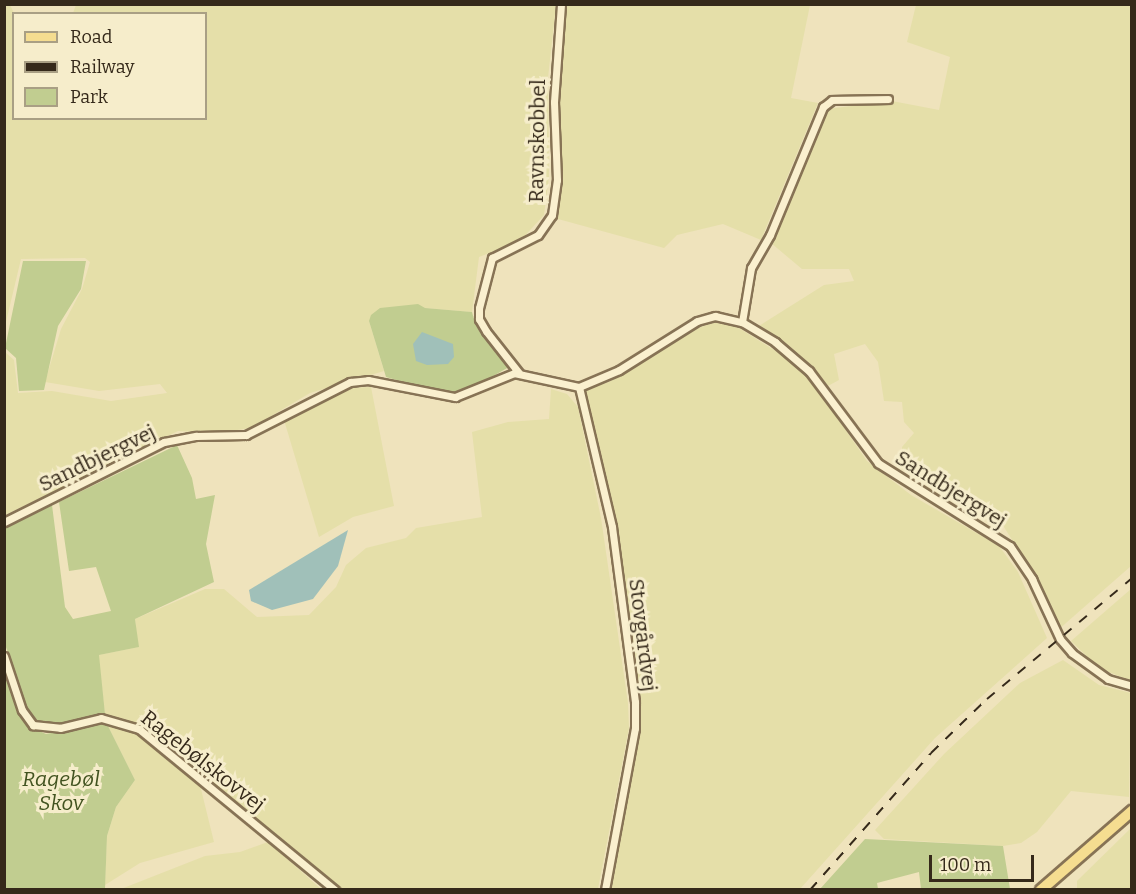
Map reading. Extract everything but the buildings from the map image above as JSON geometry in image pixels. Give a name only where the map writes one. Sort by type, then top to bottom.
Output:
[{"type":"main road","points":[[1041,890],[1131,812]]},
{"type":"street","name":"Ravnskobbel","points":[[519,374],[486,331],[479,319],[479,308],[492,258],[538,235],[552,215],[556,180],[554,102],[561,4]]},
{"type":"street","points":[[742,322],[751,268],[770,235],[823,107],[832,100],[888,99]]},
{"type":"street","name":"Sandbjergvej","points":[[579,387],[619,370],[705,317],[742,322],[775,342],[808,371],[863,447],[894,476],[1010,546],[1023,562],[1060,639],[1086,665],[1108,679],[1131,686]]},
{"type":"street","points":[[519,374],[579,387]]},
{"type":"street","name":"Sandbjergvej","points":[[4,522],[164,442],[196,436],[246,435],[350,382],[368,380],[455,397],[519,374]]},
{"type":"street","name":"Stovgårdvej","points":[[579,387],[612,527],[635,702],[635,728],[605,890]]},
{"type":"street","name":"Ragebølskovvej","points":[[4,656],[22,710],[33,725],[60,728],[101,718],[139,729],[335,890]]},
{"type":"shaded area","points":[[5,5],[10,5],[14,12],[12,120],[207,120],[207,12],[73,12],[76,5],[556,5],[548,78],[549,177],[544,215],[520,241],[479,257],[472,312],[425,308],[369,321],[384,371],[310,393],[251,428],[217,433],[178,431],[5,515],[5,352],[14,360],[18,393],[52,391],[111,401],[167,393],[160,384],[99,391],[45,382],[61,329],[82,289],[90,262],[85,258],[21,259],[5,326]]},
{"type":"shaded area","points":[[565,5],[810,5],[791,98],[818,103],[761,240],[723,224],[677,235],[664,248],[558,219],[559,105]]},
{"type":"shaded area","points":[[916,5],[1131,5],[1131,566],[1058,630],[1033,573],[997,516],[904,462],[902,447],[914,433],[904,422],[902,402],[884,401],[878,362],[865,344],[834,354],[839,380],[826,387],[806,363],[759,326],[824,285],[854,281],[849,269],[802,269],[771,243],[827,109],[892,101],[939,110],[950,57],[907,42]]},
{"type":"shaded area","points":[[716,322],[739,328],[787,358],[816,387],[867,461],[911,495],[999,546],[1018,572],[1047,638],[935,738],[800,889],[609,889],[641,707],[614,532],[585,390],[609,382],[698,328]]},
{"type":"shaded area","points":[[371,387],[394,506],[353,517],[319,537],[284,420],[348,388]]},
{"type":"shaded area","points":[[551,389],[567,394],[578,407],[601,518],[628,703],[629,728],[598,889],[341,889],[152,733],[127,720],[105,714],[98,655],[138,647],[135,619],[205,589],[224,589],[257,617],[309,615],[336,587],[346,565],[366,548],[406,538],[416,528],[482,517],[472,432],[508,422],[549,419]]},
{"type":"shaded area","points":[[1131,589],[1131,681],[1099,668],[1071,641]]},
{"type":"shaded area","points":[[1063,660],[1099,685],[1131,693],[1129,797],[1071,791],[1037,832],[1021,843],[1003,846],[884,839],[875,830],[944,754],[1020,683]]},
{"type":"shaded area","points":[[106,722],[134,730],[199,781],[214,842],[140,863],[105,885],[107,836],[116,807],[135,780]]},
{"type":"shaded area","points":[[1131,828],[1131,889],[1077,890],[1077,881]]},
{"type":"shaded area","points":[[268,842],[321,889],[121,889],[205,856],[240,852]]},
{"type":"green space","points":[[23,261],[86,261],[81,289],[58,326],[44,390],[19,391],[16,358],[5,348]]},
{"type":"green space","points":[[418,304],[425,308],[472,312],[475,323],[509,367],[465,392],[445,394],[386,377],[369,321],[371,315],[380,308]]},
{"type":"green space","points":[[177,445],[192,478],[196,499],[215,495],[206,544],[214,582],[135,619],[139,647],[99,655],[105,714],[56,725],[39,725],[27,712],[5,644],[4,527],[52,505],[65,607],[73,619],[111,611],[96,567],[69,571],[59,502]]},
{"type":"green space","name":"Ragebøl Skov","points":[[4,667],[30,727],[46,734],[106,722],[135,780],[116,807],[107,836],[105,889],[5,889]]},
{"type":"green space","points":[[865,839],[1003,846],[1010,889],[921,889],[919,872],[877,883],[878,889],[820,889]]},
{"type":"water","points":[[422,332],[453,344],[454,357],[448,364],[427,365],[416,361],[413,344]]},
{"type":"water","points":[[348,530],[338,566],[313,599],[272,610],[251,601],[249,590]]},
{"type":"railway","points":[[810,890],[931,753],[987,699],[1132,578]]}]
